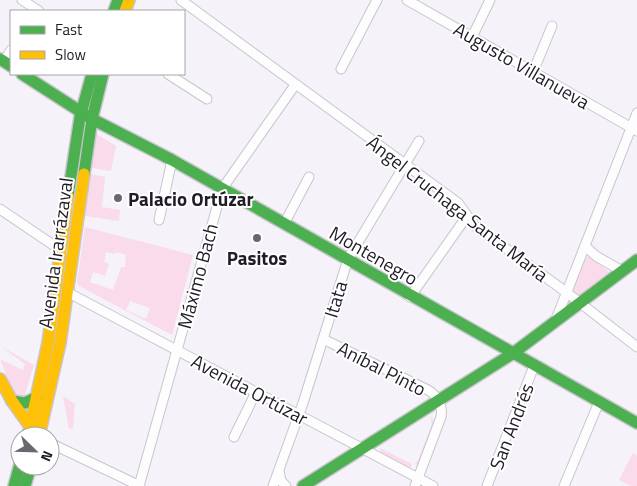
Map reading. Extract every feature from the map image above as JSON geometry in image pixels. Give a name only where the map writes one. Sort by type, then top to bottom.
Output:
[{"type":"main road","name":"Montenegro","points":[[24,75],[92,119],[172,160],[348,259],[410,297],[637,423]]},
{"type":"main road","name":"Avenida Irarrázaval","points":[[35,426],[37,396],[51,328],[62,251],[71,168],[81,112],[92,75]]},
{"type":"main road","name":"Avenida Irarrázaval","points":[[37,426],[53,383],[92,119],[103,75]]},
{"type":"main road","points":[[303,486],[512,354],[637,260]]},
{"type":"main road","points":[[0,379],[29,426]]},
{"type":"main road","points":[[12,401],[22,404],[28,403],[37,396]]},
{"type":"street","points":[[22,0],[37,10]]},
{"type":"street","name":"Ángel Cruchaga Santa María","points":[[181,0],[458,203],[475,226],[566,292],[637,347]]},
{"type":"street","points":[[341,69],[377,0]]},
{"type":"street","name":"Augusto Villanueva","points":[[407,0],[634,129]]},
{"type":"street","points":[[472,37],[490,0]]},
{"type":"street","points":[[533,72],[552,26]]},
{"type":"street","points":[[170,75],[206,98]]},
{"type":"street","name":"Máximo Bach","points":[[140,486],[222,188],[295,85]]},
{"type":"street","points":[[554,322],[634,129],[637,113]]},
{"type":"street","name":"Itata","points":[[273,486],[348,259],[419,141]]},
{"type":"street","points":[[159,220],[172,160]]},
{"type":"street","points":[[284,224],[309,177]]},
{"type":"street","points":[[0,209],[62,251]]},
{"type":"street","points":[[410,297],[467,216]]},
{"type":"street","points":[[585,246],[596,256],[622,271]]},
{"type":"street","name":"Avenida Ortúzar","points":[[67,292],[362,449],[417,482],[433,486]]},
{"type":"street","name":"Aníbal Pinto","points":[[323,338],[428,390],[438,401]]},
{"type":"street","name":"San Andrés","points":[[487,486],[534,366]]},
{"type":"street","points":[[234,437],[256,392]]},
{"type":"street","points":[[417,482],[441,417],[441,407],[438,401]]},
{"type":"street","points":[[564,486],[599,402]]},
{"type":"street","points":[[60,448],[140,486]]},
{"type":"street","points":[[279,471],[281,481],[286,486]]},
{"type":"shaded area","points":[[96,134],[116,146],[111,171],[91,168]]},
{"type":"shaded area","points":[[90,174],[105,177],[102,207],[120,210],[119,221],[85,216]]},
{"type":"shaded area","points":[[85,227],[193,255],[172,335],[79,286],[77,282]],"holes":[[[106,252],[126,255],[125,267],[121,267],[113,290],[90,282],[93,272],[105,276],[109,264],[104,262]],[[130,301],[150,308],[146,319],[126,310]]]},
{"type":"shaded area","points":[[585,257],[590,257],[609,274],[578,297],[572,290]]},
{"type":"shaded area","points":[[0,346],[34,365],[23,401],[16,400],[0,359],[23,370],[25,364]]},
{"type":"shaded area","points":[[63,396],[75,404],[73,428],[69,429]]},
{"type":"shaded area","points":[[430,415],[434,422],[418,465],[415,464],[418,461],[432,424]]},
{"type":"shaded area","points":[[380,448],[412,464],[410,469],[381,453]]},
{"type":"shaded area","points":[[633,453],[637,456],[637,486],[631,486],[619,480]]},
{"type":"traffic: fast","points":[[114,10],[118,0]]},
{"type":"traffic: fast","points":[[0,59],[10,65]]},
{"type":"traffic: fast","points":[[24,75],[92,119],[172,160],[637,423]]},
{"type":"traffic: fast","points":[[68,196],[80,117],[92,75]]},
{"type":"traffic: fast","points":[[84,174],[92,119],[103,75]]},
{"type":"traffic: fast","points":[[303,486],[512,354],[637,260]]},
{"type":"traffic: fast","points":[[12,401],[25,403],[37,397]]},
{"type":"traffic: fast","points":[[14,486],[17,476]]},
{"type":"traffic: fast","points":[[25,486],[28,476]]},
{"type":"traffic: slow","points":[[125,10],[129,0]]},
{"type":"traffic: slow","points":[[41,426],[60,343],[84,174]]},
{"type":"traffic: slow","points":[[30,426],[48,343],[68,196]]},
{"type":"traffic: slow","points":[[0,379],[12,401],[30,426]]},
{"type":"place","name":"Palacio Ortúzar","points":[[118,198]]},
{"type":"place","name":"Pasitos","points":[[257,238]]}]
